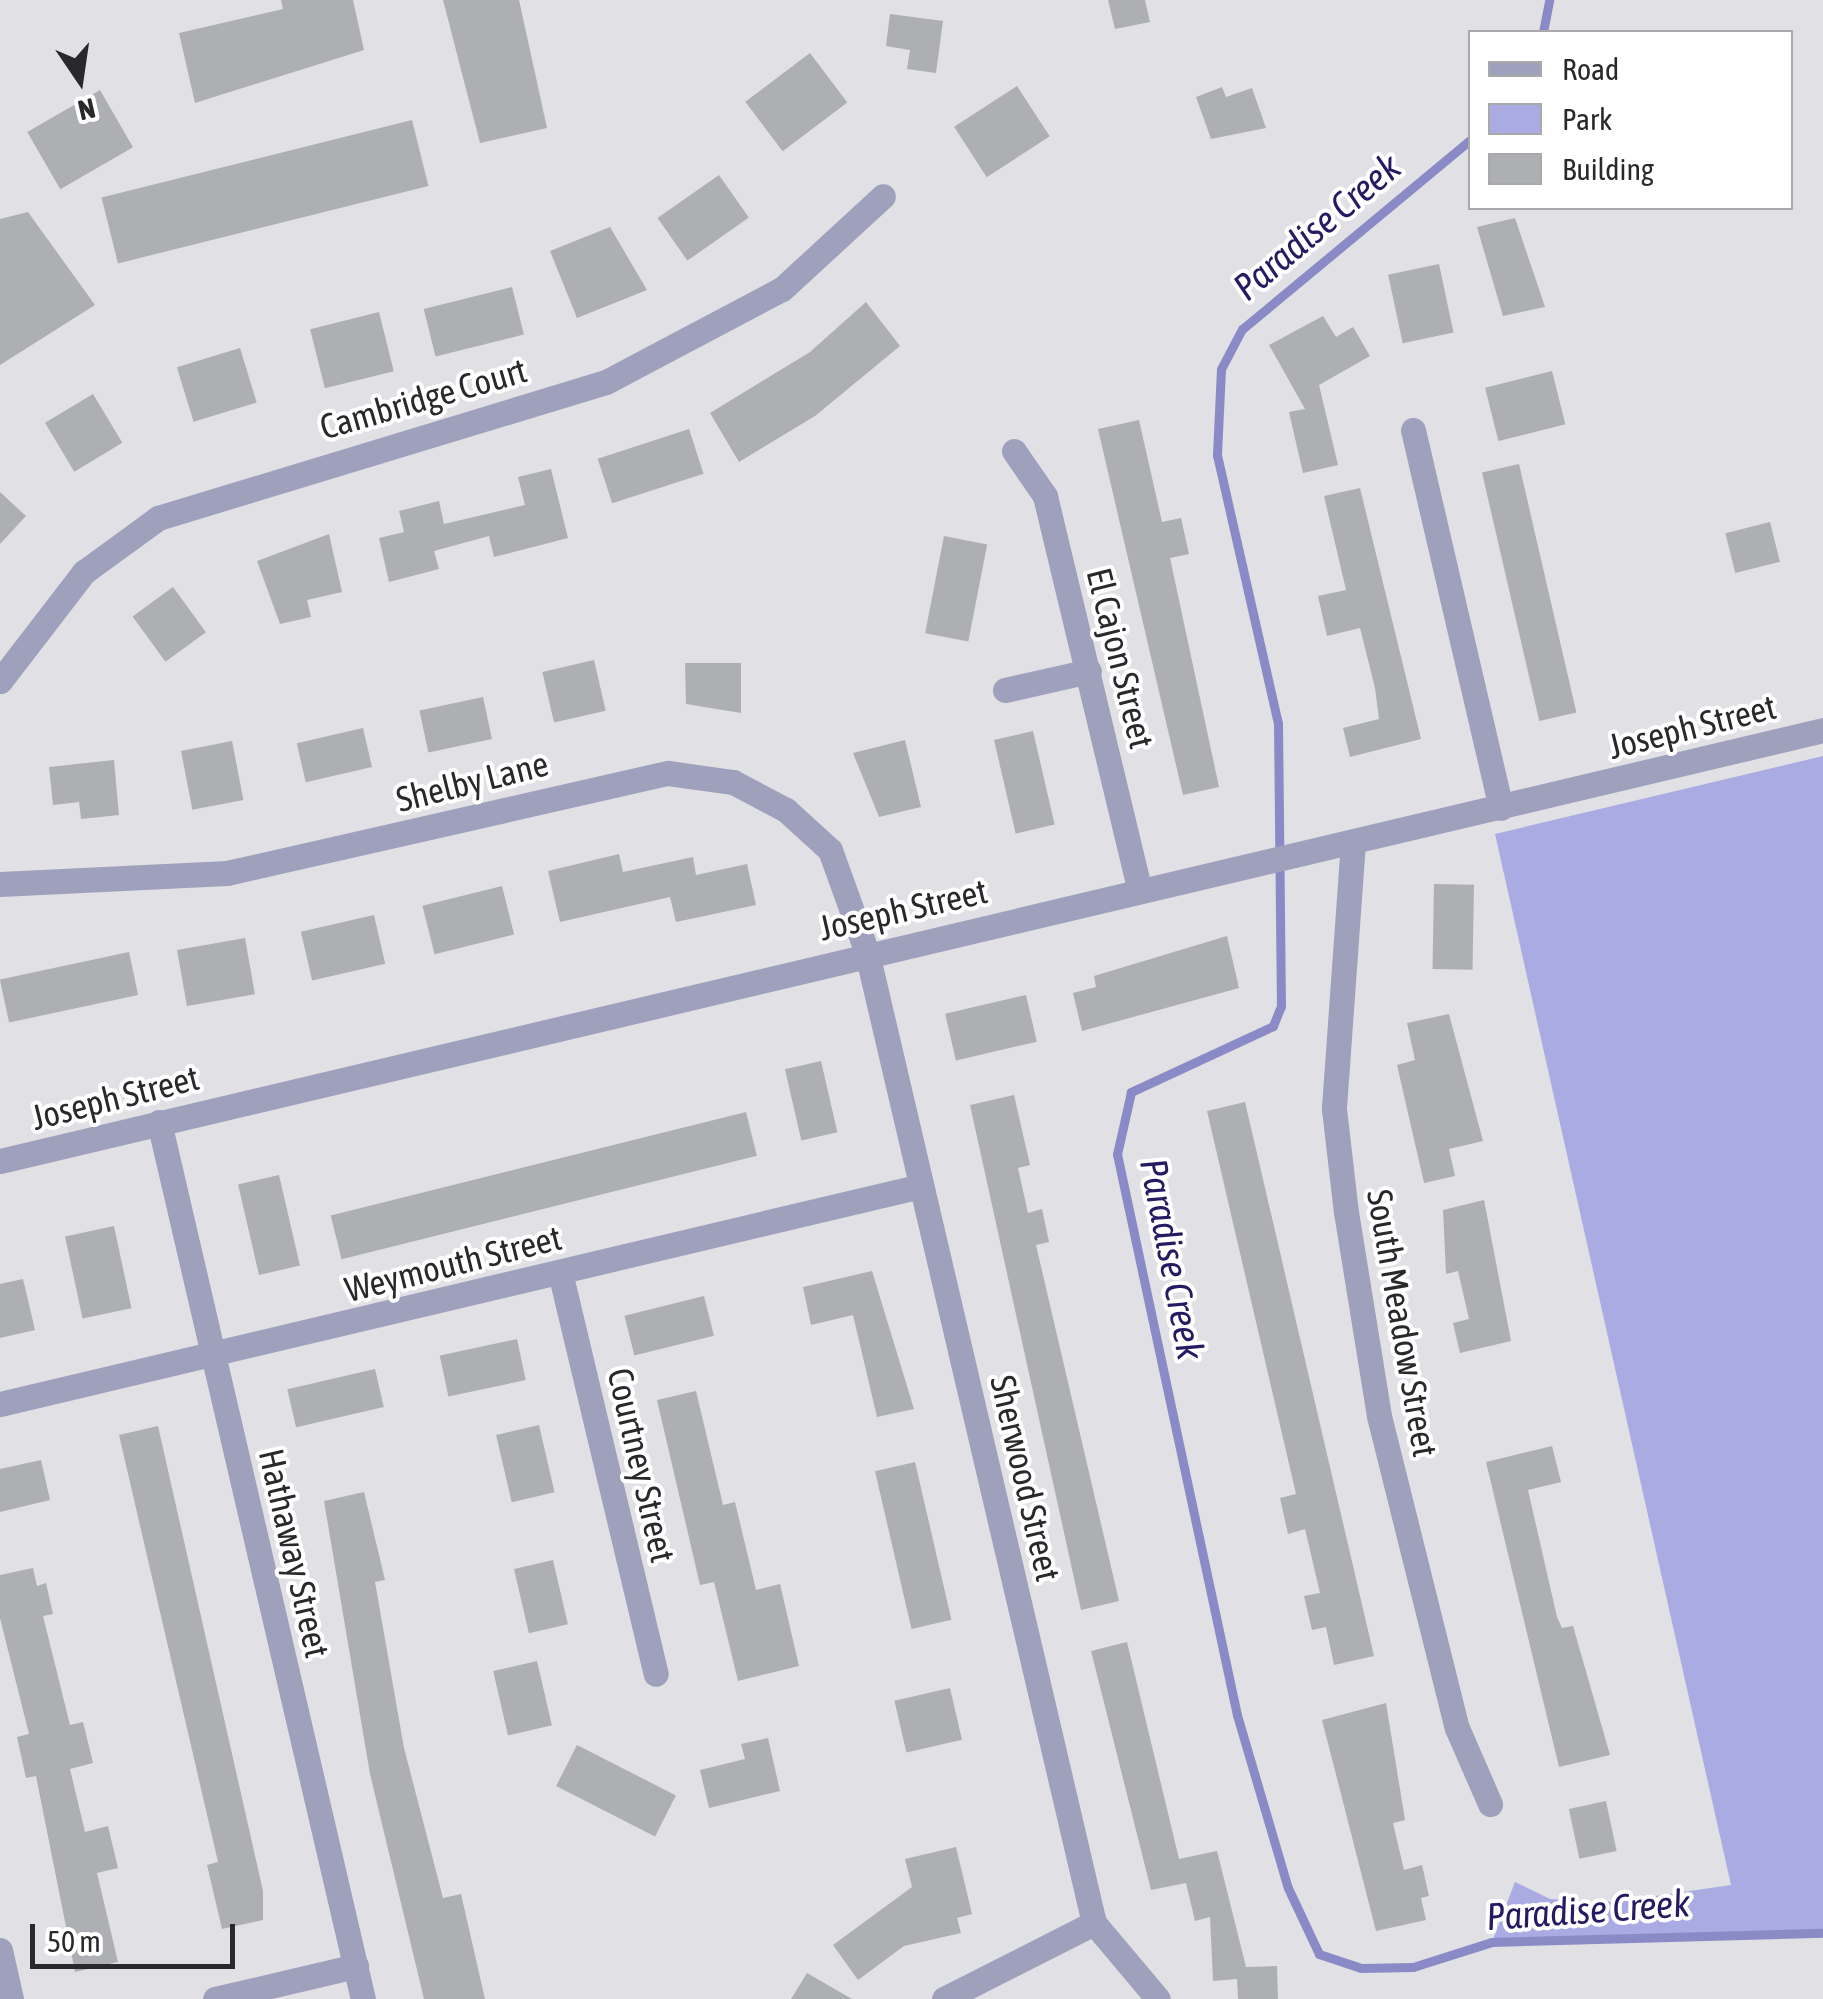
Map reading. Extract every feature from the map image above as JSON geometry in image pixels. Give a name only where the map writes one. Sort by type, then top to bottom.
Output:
[{"type":"street","name":"Cambridge Court","points":[[0,681],[84,572],[158,518],[606,382],[782,289],[884,196]]},
{"type":"street","points":[[1413,430],[1501,808]]},
{"type":"street","name":"El Cajon Street","points":[[1014,451],[1046,496],[1140,891]]},
{"type":"street","points":[[1005,690],[1089,671]]},
{"type":"street","name":"Joseph Street","points":[[0,1162],[866,952],[1501,808],[1823,730]]},
{"type":"street","name":"Shelby Lane","points":[[0,884],[226,873],[668,773],[733,782],[786,810],[830,850],[866,952]]},
{"type":"street","name":"South Meadow Street","points":[[1353,842],[1334,1109],[1346,1212],[1379,1416],[1457,1728],[1490,1804]]},
{"type":"street","name":"Sherwood Street","points":[[866,952],[1094,1923],[1158,1999]]},
{"type":"street","name":"Hathaway Street","points":[[160,1122],[363,1999]]},
{"type":"street","name":"Weymouth Street","points":[[0,1404],[213,1357],[922,1186]]},
{"type":"street","name":"Courtney Street","points":[[560,1272],[656,1674]]},
{"type":"street","points":[[944,1999],[1094,1923]]},
{"type":"street","points":[[0,1950],[11,1999]]},
{"type":"street","points":[[214,1999],[356,1966]]},
{"type":"green space","points":[[1823,756],[1823,1933],[1492,1942],[1515,1882],[1550,1899],[1614,1902],[1731,1885],[1495,834]]},
{"type":"building","points":[[281,0],[353,0],[364,50],[195,103],[179,33],[283,9]]},
{"type":"building","points":[[443,0],[519,0],[547,128],[480,143]]},
{"type":"building","points":[[1108,0],[1145,0],[1150,22],[1115,29]]},
{"type":"building","points":[[890,14],[943,21],[936,73],[907,69],[910,50],[886,46]]},
{"type":"building","points":[[810,53],[847,103],[783,151],[745,102]]},
{"type":"building","points":[[1017,86],[1050,136],[987,177],[954,127]]},
{"type":"building","points":[[1222,87],[1226,97],[1252,88],[1266,128],[1211,139],[1196,97]]},
{"type":"building","points":[[100,90],[133,147],[60,189],[27,132]]},
{"type":"building","points":[[412,120],[428,186],[118,263],[102,197]]},
{"type":"building","points":[[719,175],[749,218],[687,261],[658,218]]},
{"type":"building","points":[[28,212],[95,305],[0,365],[0,219]]},
{"type":"building","points":[[1515,218],[1545,307],[1503,316],[1477,227]]},
{"type":"building","points":[[610,227],[647,290],[577,318],[550,251]]},
{"type":"building","points":[[1439,264],[1454,332],[1403,343],[1388,275]]},
{"type":"building","points":[[512,287],[524,335],[436,357],[424,309]]},
{"type":"building","points":[[866,302],[900,346],[815,416],[739,462],[710,413],[810,352]]},
{"type":"building","points":[[379,312],[394,371],[325,388],[310,329]]},
{"type":"building","points":[[1323,316],[1336,337],[1353,327],[1370,356],[1319,385],[1338,465],[1303,473],[1289,412],[1305,409],[1269,345]]},
{"type":"building","points":[[240,348],[257,403],[194,422],[177,367]]},
{"type":"building","points":[[1552,371],[1565,424],[1498,441],[1485,388]]},
{"type":"building","points":[[93,394],[122,443],[74,472],[45,423]]},
{"type":"building","points":[[1139,420],[1162,522],[1181,518],[1189,554],[1170,558],[1219,787],[1183,795],[1098,429]]},
{"type":"building","points":[[689,429],[704,474],[612,503],[598,459]]},
{"type":"building","points":[[1519,464],[1576,712],[1539,721],[1482,473]]},
{"type":"building","points":[[551,469],[568,538],[494,557],[489,536],[434,551],[439,569],[389,582],[379,538],[404,532],[399,511],[439,501],[444,524],[525,505],[518,477]]},
{"type":"building","points":[[1360,488],[1421,739],[1350,757],[1343,728],[1379,719],[1375,688],[1360,628],[1327,636],[1318,596],[1346,590],[1324,496]]},
{"type":"building","points":[[0,492],[26,516],[0,544]]},
{"type":"building","points":[[1770,522],[1780,562],[1735,573],[1725,533]]},
{"type":"building","points":[[329,534],[342,592],[307,600],[311,617],[280,624],[257,561]]},
{"type":"building","points":[[944,536],[987,544],[968,642],[925,633]]},
{"type":"building","points":[[173,587],[206,632],[165,662],[133,616]]},
{"type":"building","points":[[594,660],[606,711],[554,723],[542,672]]},
{"type":"building","points":[[685,663],[741,663],[741,713],[686,704]]},
{"type":"building","points":[[483,697],[492,739],[428,753],[419,711]]},
{"type":"building","points":[[363,728],[372,767],[306,782],[297,743]]},
{"type":"building","points":[[1033,731],[1055,825],[1016,834],[994,740]]},
{"type":"building","points":[[905,740],[921,807],[879,817],[853,753]]},
{"type":"building","points":[[232,741],[243,800],[192,810],[181,751]]},
{"type":"building","points":[[114,760],[119,815],[81,819],[79,802],[53,805],[49,767]]},
{"type":"building","points":[[619,854],[623,872],[693,857],[696,875],[747,864],[756,905],[676,922],[670,897],[560,922],[548,871]]},
{"type":"building","points":[[1434,884],[1474,885],[1473,970],[1433,969]]},
{"type":"building","points":[[502,886],[514,935],[435,954],[422,906]]},
{"type":"building","points":[[374,915],[385,964],[312,981],[301,932]]},
{"type":"building","points":[[1227,936],[1239,988],[1082,1031],[1073,993],[1096,987],[1094,976]]},
{"type":"building","points":[[245,938],[255,994],[187,1006],[177,950]]},
{"type":"building","points":[[129,952],[138,995],[9,1022],[0,979]]},
{"type":"building","points":[[1026,995],[1037,1042],[956,1060],[945,1014]]},
{"type":"building","points":[[1449,1014],[1483,1141],[1449,1149],[1455,1176],[1424,1183],[1397,1065],[1415,1060],[1407,1023]]},
{"type":"building","points":[[821,1061],[837,1132],[801,1140],[785,1069]]},
{"type":"building","points":[[1014,1095],[1030,1165],[1018,1168],[1028,1213],[1042,1209],[1049,1242],[1036,1245],[1119,1601],[1081,1610],[970,1105]]},
{"type":"building","points":[[1245,1102],[1374,1656],[1334,1665],[1326,1627],[1312,1630],[1304,1596],[1320,1593],[1305,1529],[1288,1534],[1280,1498],[1296,1494],[1207,1111]]},
{"type":"building","points":[[746,1112],[757,1156],[342,1259],[331,1216]]},
{"type":"building","points":[[279,1175],[300,1266],[259,1275],[238,1184]]},
{"type":"building","points":[[1484,1200],[1511,1341],[1460,1353],[1453,1323],[1469,1319],[1458,1271],[1446,1274],[1443,1210]]},
{"type":"building","points":[[114,1226],[131,1308],[83,1319],[65,1236]]},
{"type":"building","points":[[872,1271],[914,1409],[877,1417],[853,1315],[811,1325],[803,1287]]},
{"type":"building","points":[[23,1279],[35,1330],[0,1338],[0,1284]]},
{"type":"building","points":[[704,1296],[714,1336],[634,1356],[624,1316]]},
{"type":"building","points":[[517,1339],[526,1380],[448,1397],[440,1355]]},
{"type":"building","points":[[375,1369],[384,1407],[296,1427],[287,1389]]},
{"type":"building","points":[[696,1391],[723,1505],[735,1502],[756,1590],[780,1584],[799,1666],[738,1681],[714,1582],[700,1585],[657,1400]]},
{"type":"building","points":[[539,1425],[555,1492],[512,1502],[496,1435]]},
{"type":"building","points":[[158,1426],[263,1891],[263,1920],[222,1929],[207,1865],[218,1862],[119,1435]]},
{"type":"building","points":[[1552,1446],[1561,1482],[1528,1490],[1557,1617],[1562,1628],[1573,1626],[1610,1755],[1559,1767],[1486,1462]]},
{"type":"building","points":[[41,1460],[50,1500],[0,1512],[0,1469]]},
{"type":"building","points":[[915,1462],[951,1620],[911,1629],[875,1471]]},
{"type":"building","points":[[364,1492],[385,1580],[375,1582],[404,1748],[443,1898],[461,1894],[485,1999],[424,1999],[370,1774],[324,1501]]},
{"type":"building","points":[[553,1560],[568,1624],[529,1633],[514,1569]]},
{"type":"building","points":[[33,1568],[37,1586],[46,1583],[53,1614],[43,1616],[70,1725],[83,1722],[93,1763],[70,1769],[85,1832],[108,1826],[118,1868],[97,1873],[118,1962],[75,1972],[36,1776],[26,1778],[17,1737],[29,1734],[0,1618],[0,1575]]},
{"type":"building","points":[[1127,1642],[1179,1859],[1217,1851],[1246,1967],[1277,1966],[1278,1999],[1238,1999],[1237,1979],[1213,1981],[1210,1917],[1195,1921],[1186,1883],[1151,1890],[1091,1651]]},
{"type":"building","points":[[537,1661],[552,1725],[508,1735],[493,1671]]},
{"type":"building","points":[[950,1688],[962,1740],[906,1752],[894,1701]]},
{"type":"building","points":[[1386,1703],[1405,1820],[1393,1823],[1404,1870],[1422,1865],[1429,1896],[1421,1898],[1426,1920],[1376,1931],[1322,1720]]},
{"type":"building","points":[[768,1738],[780,1791],[709,1808],[700,1770],[745,1759],[741,1744]]},
{"type":"building","points":[[577,1745],[676,1795],[655,1836],[556,1786]]},
{"type":"building","points":[[1606,1801],[1617,1851],[1579,1859],[1569,1809]]},
{"type":"building","points":[[956,1847],[972,1914],[957,1918],[961,1933],[904,1946],[858,1980],[833,1945],[912,1887],[905,1859]]},
{"type":"building","points":[[807,1973],[852,1999],[791,1999]]},
{"type":"waterway","name":"Paradise Creek","points":[[1543,30],[1549,0]]},
{"type":"waterway","name":"Paradise Creek","points":[[1468,142],[1242,329],[1221,369],[1217,455],[1278,723],[1281,1006],[1273,1026],[1131,1092],[1117,1154],[1237,1715],[1288,1888],[1319,1954],[1361,1968],[1413,1967],[1492,1942],[1823,1933]]}]
